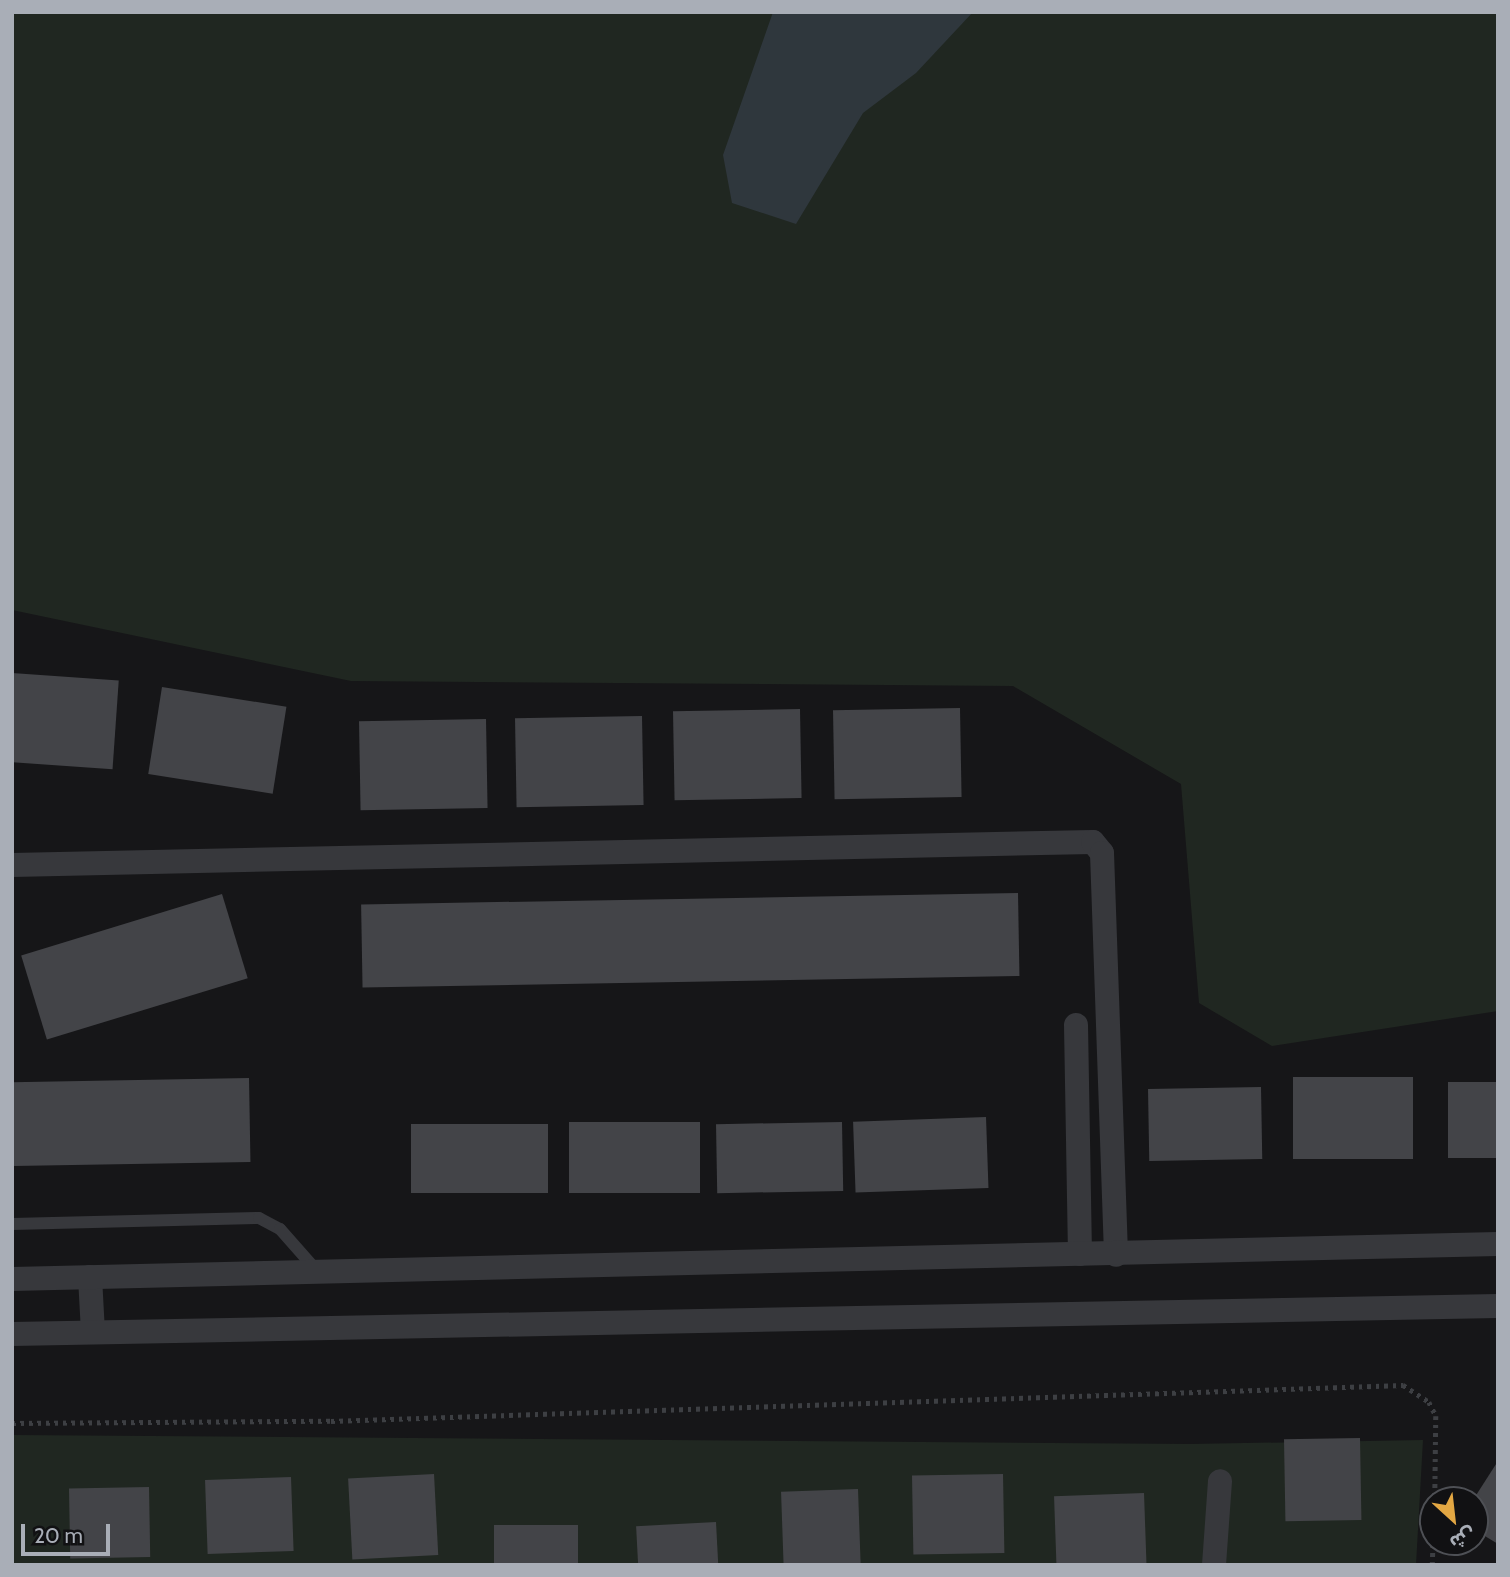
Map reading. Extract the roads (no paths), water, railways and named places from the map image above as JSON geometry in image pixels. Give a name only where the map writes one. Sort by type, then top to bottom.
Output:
[{"type":"street","points":[[12,865],[1086,840],[1102,853],[1116,1255]]},
{"type":"street","points":[[1076,1025],[1080,1254]]},
{"type":"street","points":[[12,1279],[1498,1244]]},
{"type":"street","points":[[90,1277],[93,1332]]},
{"type":"street","points":[[12,1334],[1498,1306]]},
{"type":"street","points":[[1214,1565],[1220,1480]]},
{"type":"lane","points":[[12,1224],[259,1218],[280,1229],[318,1272]]}]
